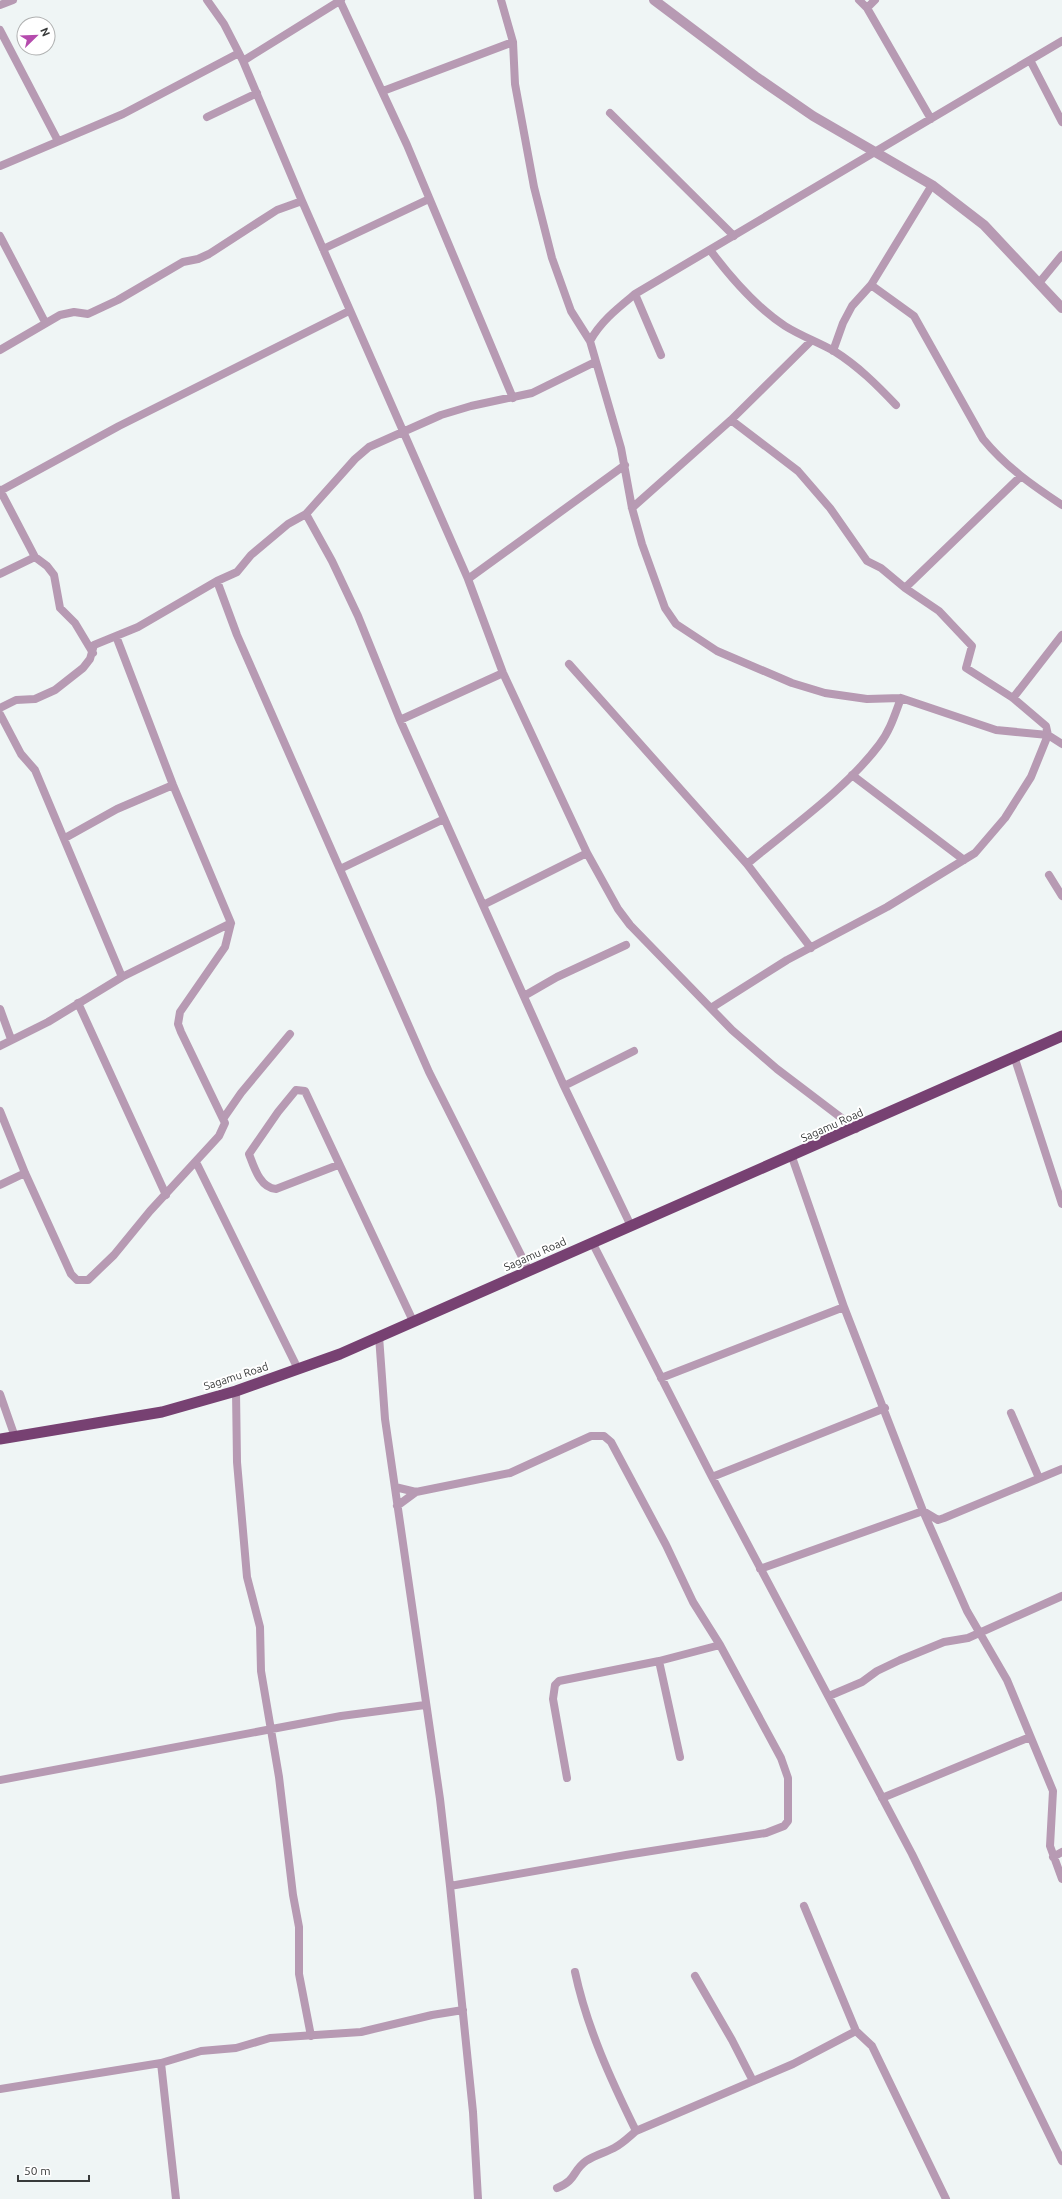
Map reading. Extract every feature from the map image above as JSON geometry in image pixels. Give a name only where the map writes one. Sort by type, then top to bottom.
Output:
[{"type":"highway","name":"Sagamu Road","points":[[0,1439],[162,1412],[236,1391],[340,1354],[592,1242],[792,1157],[1014,1056],[1062,1036]]},
{"type":"street","points":[[0,6],[13,0]]},
{"type":"street","points":[[207,0],[224,24],[241,57],[302,201],[468,579],[503,673],[587,853],[618,909],[630,925],[732,1030],[777,1069],[856,1128]]},
{"type":"street","points":[[0,166],[123,114],[241,57],[340,0],[383,91],[513,398]]},
{"type":"street","points":[[501,0],[513,42],[515,84],[538,206],[552,258],[571,311],[590,342],[625,465],[632,508],[665,608],[676,624],[698,641],[717,652],[792,683],[825,693],[867,699],[901,698],[996,730],[1048,735],[1062,744]]},
{"type":"street","points":[[654,0],[755,76],[813,116],[874,153],[932,185],[984,225],[1062,308]]},
{"type":"street","points":[[859,0],[866,8],[931,119]]},
{"type":"street","points":[[866,8],[875,0]]},
{"type":"street","points":[[0,30],[58,141]]},
{"type":"street","points":[[590,342],[597,328],[635,294],[1062,41]]},
{"type":"street","points":[[383,91],[513,42]]},
{"type":"street","points":[[1030,60],[1062,122]]},
{"type":"street","points":[[207,117],[256,93]]},
{"type":"street","points":[[610,113],[734,236]]},
{"type":"street","points":[[833,351],[843,323],[852,306],[871,285],[932,185]]},
{"type":"street","points":[[323,249],[429,199]]},
{"type":"street","points":[[0,350],[45,322],[60,315],[74,312],[88,314],[95,311],[183,262],[198,259],[209,254],[277,210],[302,201]]},
{"type":"street","points":[[0,236],[45,322]]},
{"type":"street","points":[[710,250],[721,265],[759,306],[784,326],[833,351],[873,380],[896,405]]},
{"type":"street","points":[[1039,284],[1062,255]]},
{"type":"street","points":[[871,285],[914,316],[983,439],[997,456],[1020,477],[1062,505]]},
{"type":"street","points":[[635,294],[661,354]]},
{"type":"street","points":[[93,652],[75,624],[60,608],[54,575],[48,566],[36,557],[0,490],[119,426],[350,310]]},
{"type":"street","points":[[632,508],[731,420],[811,341]]},
{"type":"street","points":[[0,708],[16,700],[35,699],[55,690],[83,668],[93,652],[94,646],[138,626],[217,581],[237,572],[251,555],[288,524],[306,514],[355,459],[369,447],[446,413],[471,406],[532,394],[595,362]]},
{"type":"street","points":[[711,1008],[787,960],[887,907],[975,854],[1005,818],[1031,777],[1048,735],[1046,726],[1040,720],[1013,698],[966,668],[971,652],[969,642],[939,611],[904,588],[881,568],[867,562],[830,508],[798,471],[731,420]]},
{"type":"street","points":[[468,579],[625,465]]},
{"type":"street","points":[[904,588],[1020,477]]},
{"type":"street","points":[[306,514],[332,561],[358,616],[400,720],[444,819],[564,1086],[632,1226]]},
{"type":"street","points":[[0,574],[36,557]]},
{"type":"street","points":[[217,581],[237,635],[429,1072],[528,1271]]},
{"type":"street","points":[[1013,698],[1062,635]]},
{"type":"street","points":[[0,1111],[26,1173],[72,1274],[77,1280],[82,1281],[92,1277],[114,1255],[196,1162],[223,1130],[225,1124],[181,1032],[178,1018],[180,1012],[225,947],[231,923],[173,785],[116,636]]},
{"type":"street","points":[[568,664],[747,864],[812,948]]},
{"type":"street","points":[[400,720],[503,673]]},
{"type":"street","points":[[747,864],[852,776],[880,744],[890,728],[901,698]]},
{"type":"street","points":[[0,714],[21,754],[35,770],[65,838],[122,977]]},
{"type":"street","points":[[852,776],[964,860]]},
{"type":"street","points":[[65,838],[117,809],[173,785]]},
{"type":"street","points":[[340,869],[444,819]]},
{"type":"street","points":[[483,905],[587,853]]},
{"type":"street","points":[[1049,875],[1062,896]]},
{"type":"street","points":[[0,1046],[11,1039],[48,1022],[122,977],[231,923]]},
{"type":"street","points":[[524,996],[557,977],[626,945]]},
{"type":"street","points":[[78,1003],[166,1195]]},
{"type":"street","points":[[0,1009],[11,1039]]},
{"type":"street","points":[[223,1119],[241,1093],[290,1034]]},
{"type":"street","points":[[564,1086],[634,1052]]},
{"type":"street","points":[[1014,1056],[1062,1204]]},
{"type":"street","points":[[338,1165],[276,1189],[269,1189],[263,1184],[249,1154],[278,1112],[296,1090],[301,1089],[305,1091],[338,1165],[413,1321]]},
{"type":"street","points":[[792,1157],[844,1307],[885,1408],[923,1511],[953,1583],[967,1611],[981,1632],[1007,1680],[1053,1791],[1050,1846],[1062,1880]]},
{"type":"street","points":[[196,1162],[298,1369]]},
{"type":"street","points":[[0,1185],[26,1173]]},
{"type":"street","points":[[592,1242],[760,1569],[912,1854],[1062,2162]]},
{"type":"street","points":[[661,1378],[844,1307]]},
{"type":"street","points":[[379,1336],[385,1419],[425,1705],[440,1799],[450,1886],[473,2112],[478,2199]]},
{"type":"street","points":[[236,1391],[237,1462],[246,1577],[260,1628],[261,1671],[268,1704],[270,1730],[279,1777],[293,1895],[299,1928],[299,1974],[310,2036]]},
{"type":"street","points":[[0,1394],[15,1437]]},
{"type":"street","points":[[712,1477],[885,1408]]},
{"type":"street","points":[[1011,1413],[1039,1478]]},
{"type":"street","points":[[395,1487],[416,1492],[510,1473],[538,1462],[574,1443],[591,1436],[604,1436],[611,1442],[666,1545],[694,1602],[763,1722],[787,1772],[788,1821],[784,1826],[766,1834],[626,1855],[450,1886]]},
{"type":"street","points":[[923,1511],[938,1520],[1062,1469]]},
{"type":"street","points":[[398,1506],[416,1492]]},
{"type":"street","points":[[760,1569],[923,1511]]},
{"type":"street","points":[[829,1696],[862,1682],[877,1671],[931,1647],[944,1642],[968,1638],[1062,1596]]},
{"type":"street","points":[[567,1778],[554,1699],[555,1685],[566,1678],[659,1661],[720,1645]]},
{"type":"street","points":[[659,1661],[680,1757]]},
{"type":"street","points":[[0,1780],[341,1716],[425,1705]]},
{"type":"street","points":[[882,1798],[1030,1737]]},
{"type":"street","points":[[1053,1857],[1062,1852]]},
{"type":"street","points":[[804,1906],[856,2031],[872,2046],[946,2199]]},
{"type":"street","points":[[575,1972],[578,1988],[605,2067],[636,2131]]},
{"type":"street","points":[[695,1976],[732,2040],[753,2081]]},
{"type":"street","points":[[0,2089],[161,2063],[201,2051],[236,2048],[270,2038],[361,2032],[432,2014],[462,2010]]},
{"type":"street","points":[[557,2188],[570,2181],[581,2165],[587,2160],[597,2154],[613,2148],[636,2131],[793,2064],[856,2031]]},
{"type":"street","points":[[161,2063],[176,2199]]}]
